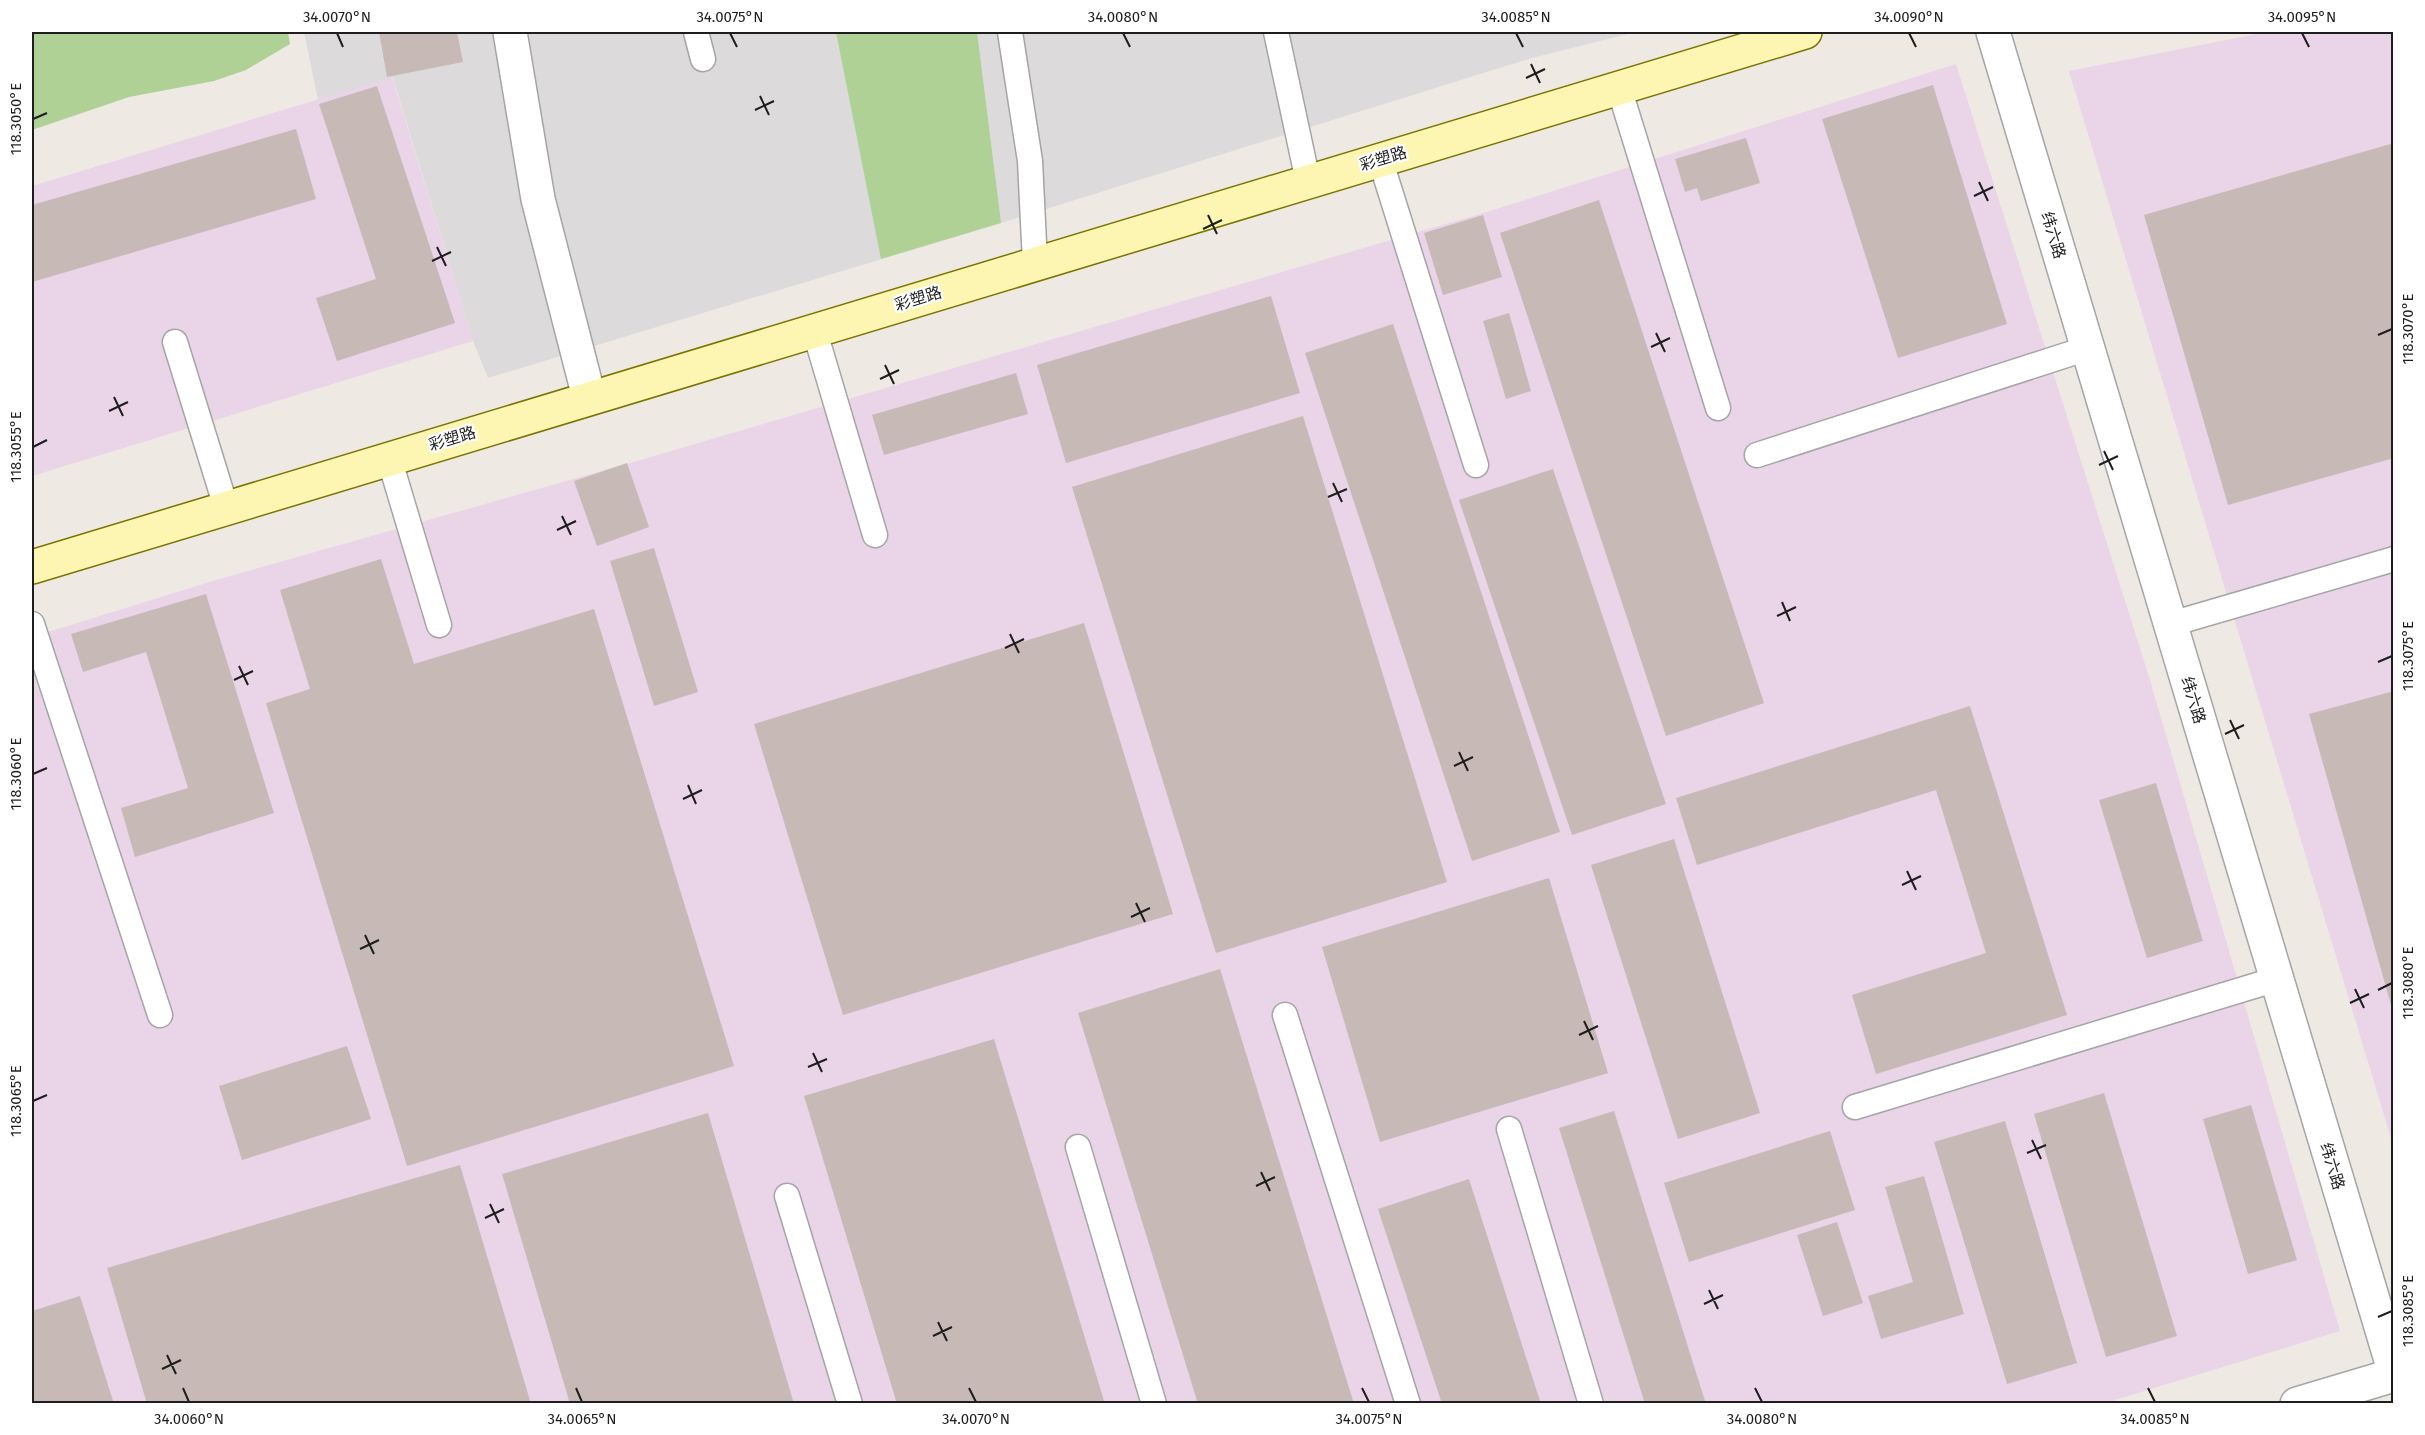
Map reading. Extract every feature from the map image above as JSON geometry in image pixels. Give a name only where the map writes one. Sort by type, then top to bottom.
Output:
[{"type":"street","points":[[510,32],[538,199],[589,397]]},
{"type":"street","name":"彩塑路","points":[[32,567],[814,329],[1805,32]]},
{"type":"street","name":"纬六路","points":[[1993,32],[2394,1370]]},
{"type":"street","points":[[2297,1404],[2394,1375]]},
{"type":"lane","points":[[696,32],[703,59]]},
{"type":"lane","points":[[1010,32],[1030,161],[1035,263]]},
{"type":"lane","points":[[1276,32],[1308,181]]},
{"type":"lane","points":[[1619,88],[1718,408]]},
{"type":"lane","points":[[1380,159],[1476,465]]},
{"type":"lane","points":[[814,329],[875,535]]},
{"type":"lane","points":[[175,342],[226,507]]},
{"type":"lane","points":[[1757,455],[2088,348]]},
{"type":"lane","points":[[389,458],[440,625]]},
{"type":"lane","points":[[2171,624],[2394,560]]},
{"type":"lane","points":[[32,624],[160,1015]]},
{"type":"lane","points":[[1855,1107],[2277,979]]},
{"type":"lane","points":[[1285,1015],[1408,1404]]},
{"type":"lane","points":[[1509,1129],[1591,1404]]},
{"type":"lane","points":[[1078,1147],[1154,1404]]},
{"type":"lane","points":[[787,1196],[850,1404]]},
{"type":"shaded area","points":[[304,32],[1636,32],[1532,58],[1001,223],[488,378],[473,341],[393,78],[318,100]]},
{"type":"shaded area","points":[[2267,32],[2393,32],[2393,1145],[2069,71]]},
{"type":"shaded area","points":[[1956,64],[2149,677],[2340,1331],[2102,1404],[32,1404],[32,637],[216,580],[637,461],[1490,211]]},
{"type":"shaded area","points":[[392,77],[473,341],[32,476],[32,186]]},
{"type":"green space","points":[[32,32],[288,32],[290,44],[246,70],[214,81],[129,97],[32,130]]},
{"type":"green space","points":[[836,32],[977,32],[1001,223],[881,259]]},
{"type":"building","points":[[379,32],[457,32],[463,62],[387,77]]},
{"type":"building","points":[[1933,85],[2007,324],[1898,358],[1822,119]]},
{"type":"building","points":[[377,86],[455,323],[337,361],[316,298],[376,279],[319,104]]},
{"type":"building","points":[[296,129],[316,199],[32,282],[32,205]]},
{"type":"building","points":[[1746,138],[1760,183],[1701,201],[1697,188],[1685,192],[1675,159]]},
{"type":"building","points":[[2394,143],[2394,458],[2228,505],[2144,215]]},
{"type":"building","points":[[1599,200],[1764,703],[1666,736],[1500,233]]},
{"type":"building","points":[[1483,215],[1502,277],[1443,295],[1424,233]]},
{"type":"building","points":[[1271,296],[1300,393],[1066,463],[1037,365]]},
{"type":"building","points":[[1509,313],[1531,391],[1506,399],[1483,321]]},
{"type":"building","points":[[1393,324],[1560,832],[1472,861],[1305,353]]},
{"type":"building","points":[[1016,373],[1028,414],[884,455],[872,415]]},
{"type":"building","points":[[1303,416],[1447,882],[1216,953],[1072,487]]},
{"type":"building","points":[[627,463],[649,527],[597,546],[574,481]]},
{"type":"building","points":[[1553,469],[1666,804],[1572,835],[1459,500]]},
{"type":"building","points":[[654,548],[698,692],[654,706],[610,561]]},
{"type":"building","points":[[381,559],[414,664],[594,609],[734,1066],[407,1166],[266,703],[310,689],[280,590]]},
{"type":"building","points":[[206,594],[274,813],[135,857],[121,808],[188,788],[146,652],[83,672],[71,634]]},
{"type":"building","points":[[1084,623],[1173,914],[843,1015],[754,724]]},
{"type":"building","points":[[2394,691],[2394,1012],[2393,1012],[2309,714]]},
{"type":"building","points":[[1970,706],[2067,1015],[1876,1074],[1852,995],[1986,953],[1936,790],[1697,865],[1676,798]]},
{"type":"building","points":[[2156,783],[2203,941],[2147,958],[2099,800]]},
{"type":"building","points":[[1674,839],[1760,1113],[1678,1139],[1591,865]]},
{"type":"building","points":[[1549,878],[1608,1073],[1380,1142],[1322,947]]},
{"type":"building","points":[[1220,969],[1354,1404],[1198,1404],[1078,1013]]},
{"type":"building","points":[[994,1039],[1105,1404],[897,1404],[804,1096]]},
{"type":"building","points":[[347,1046],[371,1119],[242,1160],[219,1086]]},
{"type":"building","points":[[2104,1093],[2177,1336],[2106,1357],[2034,1114]]},
{"type":"building","points":[[2251,1105],[2297,1260],[2248,1274],[2203,1119]]},
{"type":"building","points":[[1614,1111],[1705,1401],[1698,1404],[1645,1404],[1559,1128]]},
{"type":"building","points":[[708,1113],[794,1404],[570,1404],[502,1174]]},
{"type":"building","points":[[2005,1121],[2077,1363],[2007,1384],[1934,1142]]},
{"type":"building","points":[[1830,1131],[1855,1210],[1689,1262],[1664,1183]]},
{"type":"building","points":[[460,1165],[531,1404],[147,1404],[107,1268]]},
{"type":"building","points":[[1924,1176],[1964,1314],[1881,1339],[1868,1296],[1913,1282],[1885,1187]]},
{"type":"building","points":[[1469,1179],[1541,1404],[1442,1404],[1378,1209]]},
{"type":"building","points":[[1837,1222],[1863,1303],[1823,1316],[1797,1235]]},
{"type":"building","points":[[80,1296],[114,1404],[32,1404],[32,1311]]}]
